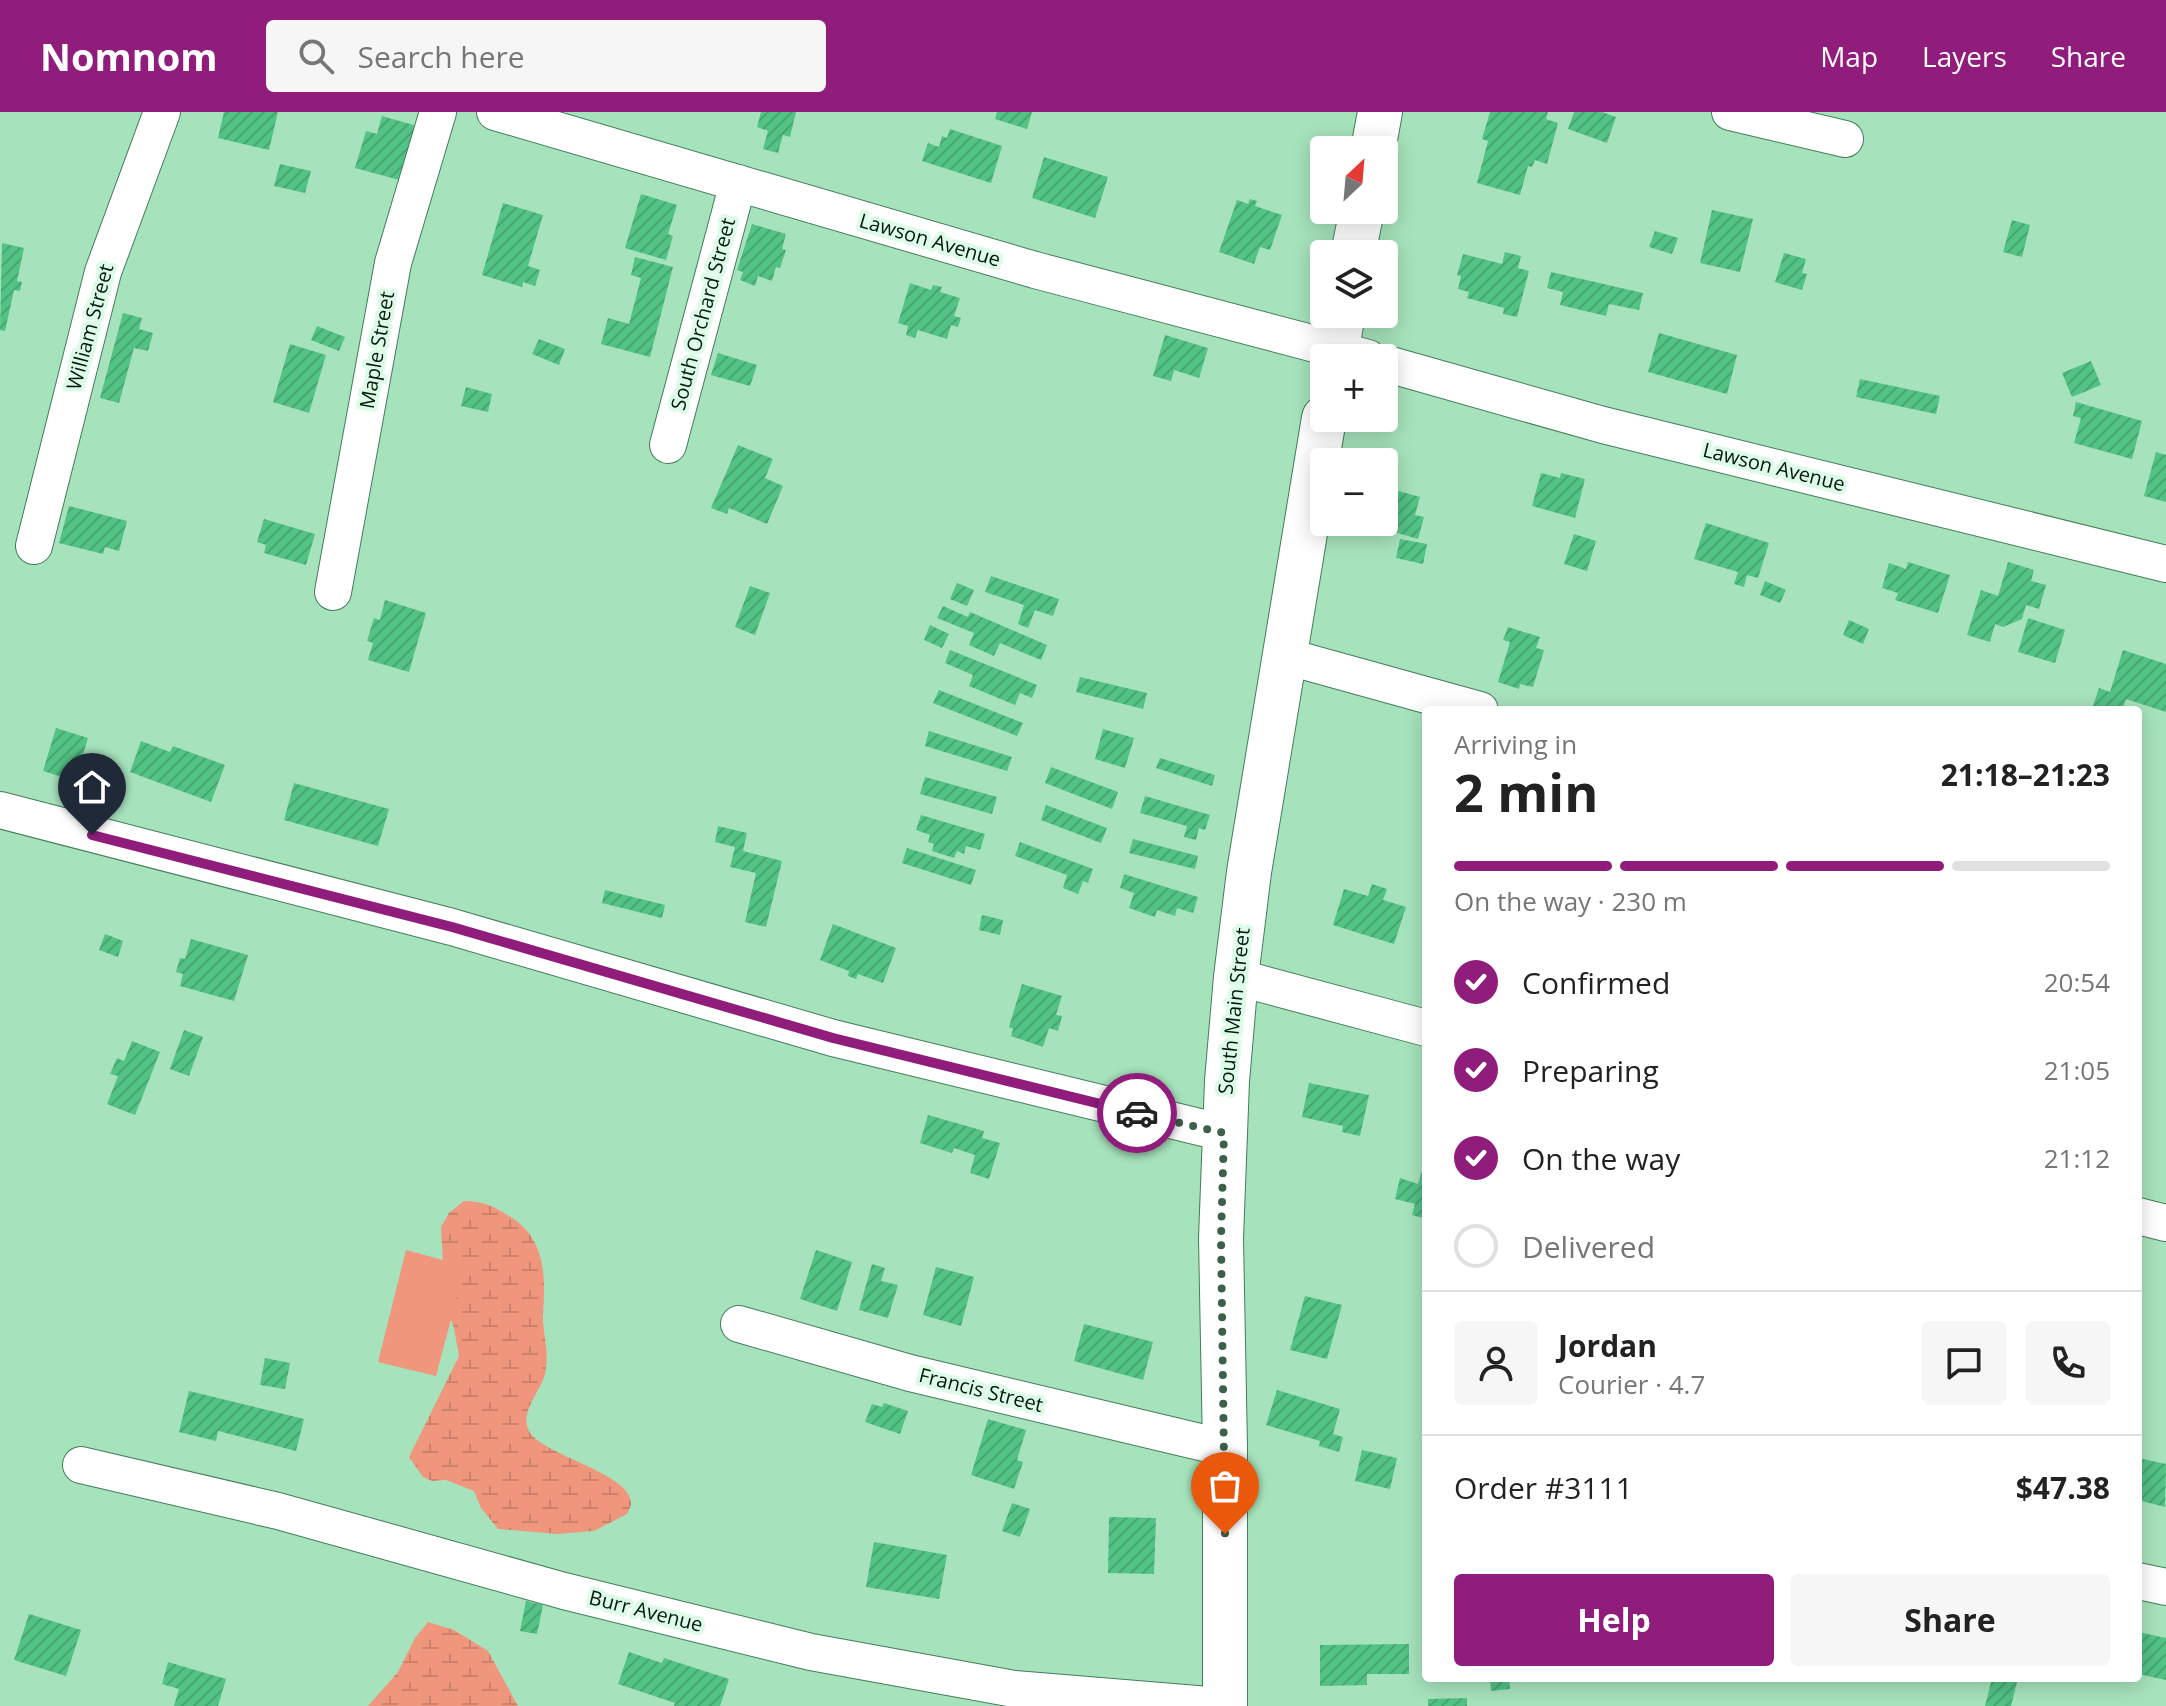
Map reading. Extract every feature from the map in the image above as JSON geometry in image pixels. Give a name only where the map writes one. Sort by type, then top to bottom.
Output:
[{"type":"main road","points":[[1376,136],[1380,112]]},
{"type":"main road","name":"South Main Street","points":[[1223,1706],[1225,1448],[1221,1238],[1224,1133],[1236,977],[1249,872],[1322,432]]},
{"type":"street","name":"William Street","points":[[34,546],[103,272],[162,112]]},
{"type":"street","name":"Maple Street","points":[[333,592],[393,263],[438,112]]},
{"type":"street","name":"Lawson Avenue","points":[[495,112],[1035,270],[1342,344]]},
{"type":"street","points":[[1730,112],[1845,139]]},
{"type":"street","name":"South Orchard Street","points":[[668,445],[738,183]]},
{"type":"street","name":"Lawson Avenue","points":[[1398,367],[1603,425],[2166,564]]},
{"type":"street","points":[[1285,656],[1466,706]]},
{"type":"street","points":[[0,810],[452,927],[833,1038],[1224,1133]]},
{"type":"street","points":[[1236,977],[1422,1027]]},
{"type":"street","points":[[2142,1217],[2166,1223]]},
{"type":"street","name":"Francis Street","points":[[739,1324],[924,1377],[1225,1448]]},
{"type":"street","name":"Burr Avenue","points":[[81,1465],[278,1511],[564,1591],[811,1652],[1014,1689],[1223,1706]]},
{"type":"street","points":[[2142,1582],[2166,1587]]},
{"type":"green space","points":[[464,1201],[488,1205],[509,1216],[530,1235],[541,1258],[546,1365],[543,1381],[529,1409],[527,1424],[537,1440],[602,1473],[627,1492],[631,1503],[627,1514],[594,1531],[557,1534],[498,1529],[481,1508],[474,1491],[446,1480],[432,1481],[423,1477],[409,1457],[459,1356],[454,1328],[445,1305],[441,1227],[449,1213]]},
{"type":"green space","points":[[406,1250],[465,1266],[436,1376],[378,1362]]},
{"type":"green space","points":[[428,1622],[454,1630],[488,1651],[518,1706],[368,1706],[398,1672],[415,1638]]},
{"type":"building","points":[[224,112],[278,112],[269,150],[218,138]]},
{"type":"building","points":[[761,112],[796,112],[790,137],[783,135],[778,153],[763,149],[768,131],[757,127]]},
{"type":"building","points":[[997,112],[1032,112],[1027,129],[995,119]]},
{"type":"building","points":[[1490,112],[1548,112],[1546,119],[1558,123],[1547,164],[1535,160],[1532,167],[1528,166],[1520,195],[1477,183],[1488,141],[1482,139]]},
{"type":"building","points":[[1574,112],[1602,112],[1616,117],[1607,143],[1568,129]]},
{"type":"building","points":[[382,116],[431,130],[403,181],[355,168],[366,131],[377,134]]},
{"type":"building","points":[[950,129],[1002,146],[991,183],[922,161],[928,143],[939,147],[942,136],[947,138]]},
{"type":"building","points":[[1044,157],[1108,177],[1095,218],[1032,198]]},
{"type":"building","points":[[280,164],[311,171],[305,193],[274,186]]},
{"type":"building","points":[[641,194],[677,205],[668,234],[673,236],[666,260],[625,248]]},
{"type":"building","points":[[1250,199],[1257,201],[1255,206],[1282,215],[1270,250],[1260,247],[1254,264],[1219,252],[1237,200],[1248,204]]},
{"type":"building","points":[[503,203],[543,215],[528,266],[540,270],[535,286],[523,282],[522,287],[482,275]]},
{"type":"building","points":[[1712,210],[1753,219],[1740,272],[1700,263]]},
{"type":"building","points":[[2012,220],[2030,225],[2022,257],[2003,252]]},
{"type":"building","points":[[752,224],[786,234],[782,249],[786,250],[780,268],[776,267],[772,281],[758,276],[755,286],[740,280],[743,272],[737,270]]},
{"type":"building","points":[[1655,231],[1678,238],[1672,254],[1649,247]]},
{"type":"building","points":[[2,243],[24,248],[17,281],[22,282],[20,291],[14,290],[5,331],[0,330]]},
{"type":"building","points":[[1505,252],[1521,256],[1518,268],[1529,271],[1517,317],[1503,314],[1504,308],[1467,298],[1469,292],[1458,289],[1461,276],[1457,275],[1463,254],[1502,264]]},
{"type":"building","points":[[1784,253],[1806,259],[1802,273],[1807,274],[1802,290],[1775,282]]},
{"type":"building","points":[[635,257],[673,267],[650,357],[601,344],[608,318],[629,324],[641,278],[631,275]]},
{"type":"building","points":[[1551,272],[1643,293],[1639,310],[1609,304],[1606,316],[1560,305],[1563,292],[1547,288]]},
{"type":"building","points":[[910,283],[931,290],[933,285],[942,287],[940,292],[960,298],[954,316],[961,318],[958,327],[951,325],[947,339],[918,330],[915,338],[906,335],[908,326],[898,323]]},
{"type":"building","points":[[123,313],[142,318],[139,329],[153,333],[148,351],[134,348],[119,403],[100,398]]},
{"type":"building","points":[[317,326],[345,337],[339,351],[311,340]]},
{"type":"building","points":[[1659,333],[1737,355],[1727,394],[1648,372]]},
{"type":"building","points":[[1165,335],[1208,348],[1199,378],[1174,370],[1171,381],[1153,376]]},
{"type":"building","points":[[539,339],[565,349],[559,365],[532,354]]},
{"type":"building","points":[[290,344],[326,355],[309,413],[273,402]]},
{"type":"building","points":[[718,353],[757,365],[750,386],[711,375]]},
{"type":"building","points":[[2091,361],[2101,385],[2072,397],[2062,373]]},
{"type":"building","points":[[1860,379],[1940,396],[1936,414],[1856,397]]},
{"type":"building","points":[[466,387],[492,394],[488,412],[461,406]]},
{"type":"building","points":[[2076,402],[2142,421],[2132,459],[2074,443],[2081,418],[2073,416]]},
{"type":"building","points":[[738,445],[773,459],[765,478],[783,486],[767,524],[729,508],[727,514],[711,508]]},
{"type":"building","points":[[2156,452],[2166,455],[2166,502],[2144,496]]},
{"type":"building","points":[[1541,473],[1560,478],[1561,473],[1585,479],[1575,518],[1532,506]]},
{"type":"building","points":[[1398,491],[1420,497],[1415,515],[1424,517],[1418,539],[1398,533]]},
{"type":"building","points":[[69,506],[127,521],[119,551],[105,547],[103,554],[59,543]]},
{"type":"building","points":[[264,519],[315,534],[306,565],[264,553],[266,545],[257,542]]},
{"type":"building","points":[[1706,523],[1769,543],[1758,578],[1747,575],[1744,587],[1734,584],[1738,572],[1694,559]]},
{"type":"building","points":[[1574,534],[1596,541],[1587,571],[1564,564]]},
{"type":"building","points":[[1400,539],[1427,544],[1423,564],[1396,558]]},
{"type":"building","points":[[1908,562],[1950,575],[1938,613],[1895,600],[1898,593],[1882,588],[1889,563],[1906,569]]},
{"type":"building","points":[[2008,562],[2034,570],[2031,581],[2046,585],[2039,609],[2026,605],[2022,619],[2003,627],[1995,624],[1990,642],[1967,635],[1981,590],[1998,596]]},
{"type":"building","points":[[991,576],[1059,599],[1053,616],[1035,610],[1028,628],[1018,624],[1024,605],[985,592]]},
{"type":"building","points":[[1765,581],[1786,590],[1780,603],[1760,595]]},
{"type":"building","points":[[957,583],[974,590],[967,606],[950,599]]},
{"type":"building","points":[[750,586],[770,593],[755,635],[735,627]]},
{"type":"building","points":[[385,600],[426,613],[409,672],[368,660],[373,643],[367,641],[374,618],[380,620]]},
{"type":"building","points":[[943,606],[968,617],[970,612],[1047,645],[1041,660],[1000,643],[994,656],[969,645],[974,633],[937,618]]},
{"type":"building","points":[[2028,618],[2065,630],[2055,663],[2018,652]]},
{"type":"building","points":[[1849,620],[1869,629],[1863,644],[1843,635]]},
{"type":"building","points":[[930,625],[949,634],[942,648],[924,640]]},
{"type":"building","points":[[1508,627],[1540,637],[1536,648],[1544,650],[1533,687],[1520,684],[1519,689],[1498,682],[1510,642],[1503,640]]},
{"type":"building","points":[[950,650],[1037,685],[1032,698],[1020,693],[1015,705],[969,686],[973,675],[945,663]]},
{"type":"building","points":[[2123,650],[2166,664],[2166,712],[2126,699],[2123,706],[2093,706],[2099,688],[2110,692]]},
{"type":"building","points":[[1080,677],[1147,693],[1143,709],[1076,692]]},
{"type":"building","points":[[939,690],[1023,723],[1017,736],[933,703]]},
{"type":"building","points":[[56,728],[88,738],[75,781],[43,771]]},
{"type":"building","points":[[1103,729],[1134,738],[1125,768],[1095,759]]},
{"type":"building","points":[[929,731],[1012,757],[1007,771],[925,746]]},
{"type":"building","points":[[141,741],[170,752],[173,746],[225,765],[211,802],[130,772]]},
{"type":"building","points":[[1160,758],[1215,775],[1212,786],[1156,768]]},
{"type":"building","points":[[1051,767],[1118,792],[1112,809],[1045,783]]},
{"type":"building","points":[[925,777],[997,797],[992,814],[920,794]]},
{"type":"building","points":[[294,783],[389,809],[378,846],[284,820]]},
{"type":"building","points":[[1145,796],[1210,815],[1205,830],[1199,828],[1196,840],[1184,837],[1187,826],[1140,813]]},
{"type":"building","points":[[1046,805],[1107,828],[1101,843],[1041,820]]},
{"type":"building","points":[[921,815],[985,834],[980,850],[966,846],[964,854],[957,851],[954,858],[932,851],[934,844],[928,842],[930,835],[916,830]]},
{"type":"building","points":[[718,826],[747,833],[743,851],[782,861],[766,927],[745,922],[756,873],[730,867],[735,847],[715,842]]},
{"type":"building","points":[[1133,839],[1198,856],[1195,869],[1129,853]]},
{"type":"building","points":[[1020,842],[1093,869],[1088,883],[1083,881],[1078,894],[1063,888],[1067,875],[1015,856]]},
{"type":"building","points":[[907,848],[976,870],[971,885],[902,863]]},
{"type":"building","points":[[1124,874],[1198,897],[1193,913],[1177,908],[1175,916],[1157,910],[1155,917],[1129,908],[1134,893],[1120,888]]},
{"type":"building","points":[[1372,884],[1387,889],[1383,900],[1406,907],[1394,944],[1333,925],[1344,889],[1368,896]]},
{"type":"building","points":[[605,890],[665,905],[662,918],[602,903]]},
{"type":"building","points":[[982,915],[1003,920],[1000,935],[979,930]]},
{"type":"building","points":[[833,924],[896,948],[883,983],[858,974],[856,979],[848,976],[849,971],[820,960]]},
{"type":"building","points":[[105,934],[123,941],[118,957],[99,950]]},
{"type":"building","points":[[191,939],[248,955],[234,1001],[180,986],[183,974],[176,972],[180,958],[185,959]]},
{"type":"building","points":[[1022,984],[1062,996],[1056,1015],[1062,1016],[1058,1031],[1049,1028],[1043,1047],[1011,1036],[1013,1029],[1009,1027]]},
{"type":"building","points":[[184,1030],[203,1037],[189,1076],[170,1069]]},
{"type":"building","points":[[132,1041],[160,1052],[135,1115],[107,1104],[118,1076],[110,1074],[117,1058],[124,1061]]},
{"type":"building","points":[[1309,1083],[1369,1095],[1360,1136],[1342,1132],[1343,1126],[1302,1117]]},
{"type":"building","points":[[928,1115],[984,1131],[982,1138],[1000,1143],[989,1179],[970,1173],[975,1155],[954,1148],[952,1153],[920,1143]]},
{"type":"building","points":[[1422,1171],[1422,1218],[1412,1215],[1415,1204],[1395,1199],[1400,1178],[1418,1184]]},
{"type":"building","points":[[816,1250],[852,1262],[837,1311],[800,1299]]},
{"type":"building","points":[[872,1264],[885,1268],[881,1281],[898,1285],[888,1318],[859,1310]]},
{"type":"building","points":[[936,1267],[974,1277],[961,1326],[923,1315]]},
{"type":"building","points":[[1305,1296],[1342,1305],[1327,1359],[1290,1350]]},
{"type":"building","points":[[1084,1324],[1153,1342],[1143,1380],[1074,1361]]},
{"type":"building","points":[[265,1358],[290,1363],[285,1389],[260,1385]]},
{"type":"building","points":[[1277,1390],[1340,1409],[1333,1434],[1343,1437],[1339,1452],[1319,1446],[1320,1441],[1266,1425]]},
{"type":"building","points":[[189,1391],[304,1419],[296,1451],[218,1431],[216,1441],[179,1432]]},
{"type":"building","points":[[884,1403],[908,1411],[900,1434],[865,1422],[872,1404],[882,1407]]},
{"type":"building","points":[[988,1419],[1026,1430],[1017,1460],[1023,1462],[1014,1489],[971,1475]]},
{"type":"building","points":[[1362,1450],[1397,1458],[1390,1489],[1355,1481]]},
{"type":"building","points":[[2142,1459],[2166,1464],[2165,1507],[2142,1501]]},
{"type":"building","points":[[1012,1503],[1030,1509],[1020,1537],[1002,1531]]},
{"type":"building","points":[[1109,1517],[1156,1518],[1154,1574],[1108,1573]]},
{"type":"building","points":[[874,1542],[947,1555],[939,1599],[866,1587]]},
{"type":"building","points":[[526,1601],[543,1605],[537,1634],[520,1631]]},
{"type":"building","points":[[29,1614],[81,1630],[66,1676],[14,1660]]},
{"type":"building","points":[[2142,1633],[2166,1638],[2166,1680],[2142,1675]]},
{"type":"building","points":[[1409,1644],[1409,1674],[1367,1674],[1367,1685],[1320,1686],[1320,1645]]},
{"type":"building","points":[[629,1652],[662,1663],[664,1658],[729,1679],[720,1706],[674,1706],[675,1703],[618,1684]]},
{"type":"building","points":[[168,1662],[226,1679],[218,1706],[174,1706],[179,1689],[162,1684]]},
{"type":"building","points":[[1490,1682],[1509,1682],[1510,1689],[1491,1691]]},
{"type":"building","points":[[1991,1682],[2017,1682],[2011,1706],[1985,1706]]},
{"type":"building","points":[[1467,1698],[1467,1706],[1428,1706],[1428,1699]]},
{"type":"way so far","points":[[1137,1113],[1224,1133],[1221,1238],[1225,1534]]},
{"type":"route","points":[[92,835],[452,927],[833,1038],[1137,1113]]}]
